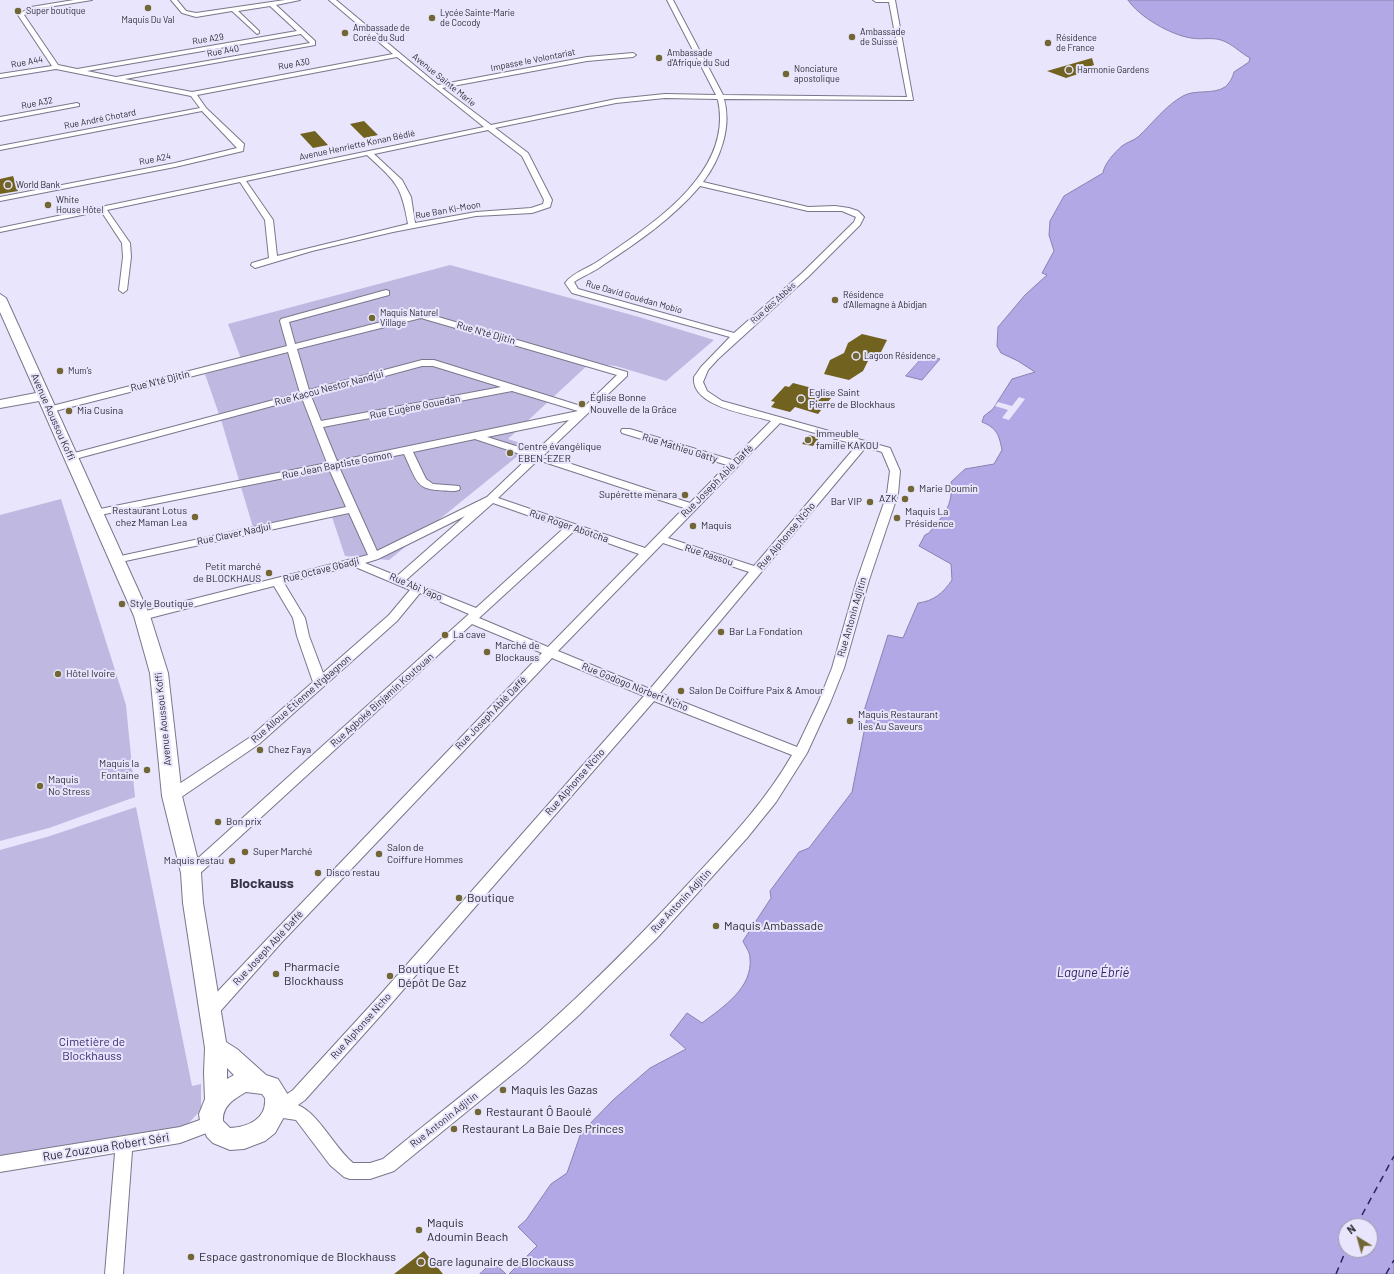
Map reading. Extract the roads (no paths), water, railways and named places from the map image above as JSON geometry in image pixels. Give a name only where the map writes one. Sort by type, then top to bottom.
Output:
[{"type":"street","points":[[89,0],[36,8],[21,15],[56,66],[193,94]]},
{"type":"street","points":[[174,0],[184,12],[192,15],[297,0]]},
{"type":"street","name":"Avenue Sainte Marie","points":[[332,0],[489,128]]},
{"type":"street","name":"Rue David Gouédan Mobio","points":[[670,0],[709,71],[720,97],[723,113],[719,144],[713,161],[692,192],[648,230],[599,265],[576,277],[569,283],[576,291],[587,295],[736,336]]},
{"type":"street","points":[[876,0],[892,0]]},
{"type":"street","name":"Avenue Henriette Konan Bédié","points":[[0,230],[638,98],[665,96],[912,99],[892,0]]},
{"type":"street","points":[[272,4],[302,32]]},
{"type":"street","points":[[234,10],[257,32]]},
{"type":"street","name":"Rue A29","points":[[77,71],[302,32]]},
{"type":"street","name":"Rue A40","points":[[118,78],[313,44],[313,42],[302,32]]},
{"type":"street","name":"Rue A30","points":[[193,94],[201,91],[398,55]]},
{"type":"street","name":"Impasse le Volontariat","points":[[437,87],[587,59],[633,55]]},
{"type":"street","name":"Rue A44","points":[[0,76],[56,66]]},
{"type":"street","name":"Rue A24","points":[[0,199],[175,165],[240,149],[241,146],[204,109],[193,94]]},
{"type":"street","name":"Rue A32","points":[[0,120],[77,105]]},
{"type":"street","name":"Rue André Chotard","points":[[2,147],[204,109]]},
{"type":"street","name":"Rue Ban Ki-Moon","points":[[255,265],[273,259],[412,226],[494,212],[530,212],[547,205],[548,200],[527,158],[489,128]]},
{"type":"street","points":[[0,138],[2,147]]},
{"type":"street","points":[[369,153],[398,180],[407,197],[412,226]]},
{"type":"street","points":[[242,180],[268,220],[273,259]]},
{"type":"street","name":"Rue des Abbés","points":[[698,183],[808,209],[840,209],[855,213],[860,217],[857,223],[806,274],[736,336],[705,368],[700,375],[699,385],[703,392],[719,403],[864,443]]},
{"type":"street","points":[[103,209],[126,243],[127,257],[123,290]]},
{"type":"street","points":[[374,557],[354,509],[333,465],[305,394],[284,321],[319,310],[386,293]]},
{"type":"street","name":"Avenue Aoussou Koffi","points":[[1,304],[48,402],[95,513],[142,616],[159,673],[172,796],[191,873],[193,903],[216,1048],[215,1073],[217,1100]]},
{"type":"street","name":"Rue N'té Djitin","points":[[48,402],[292,348],[421,315],[624,374],[491,499],[400,580]]},
{"type":"street","name":"Rue Kacou Nestor Nandjui","points":[[72,457],[428,362],[512,388],[581,413]]},
{"type":"street","name":"Rue Eugène Gouedan","points":[[317,425],[512,388]]},
{"type":"street","points":[[0,404],[48,402]]},
{"type":"street","name":"Rue Jean Baptiste Gomon","points":[[95,513],[476,436],[581,413]]},
{"type":"street","name":"Rue Joseph Ablé Daffé","points":[[210,1011],[276,939],[550,652],[777,420]]},
{"type":"street","name":"Rue Mathieu Gatty","points":[[626,431],[735,464]]},
{"type":"street","points":[[476,436],[691,507]]},
{"type":"street","name":"Rue Alphonse N'cho","points":[[276,1111],[299,1094],[385,1000],[652,695],[864,443]]},
{"type":"street","name":"Rue Antonin Adjitin","points":[[276,1111],[293,1111],[302,1115],[336,1159],[350,1171],[370,1171],[388,1165],[492,1082],[550,1031],[626,959],[677,906],[755,819],[780,786],[800,753],[826,697],[843,651],[863,578],[884,522],[894,484],[895,470],[886,450],[864,443]]},
{"type":"street","points":[[407,450],[422,481],[430,487],[455,488]]},
{"type":"street","name":"Rue Roger Abotcha","points":[[491,499],[646,553]]},
{"type":"street","name":"Rue Octave Gbadji","points":[[142,616],[374,557],[491,499]]},
{"type":"street","name":"Rue Claver Nadjui","points":[[116,560],[354,509]]},
{"type":"street","name":"Rue Agboké Binjamin Koutouan","points":[[191,873],[572,527]]},
{"type":"street","name":"Rue Rassou","points":[[661,539],[757,571]]},
{"type":"street","name":"Rue Abi Yapo","points":[[354,562],[418,588],[474,616]]},
{"type":"street","points":[[277,581],[299,618],[303,636],[320,683]]},
{"type":"street","name":"Rue Alloue Étienne N'gbagnon","points":[[172,796],[254,741],[393,618],[418,588]]},
{"type":"street","name":"Rue Godogo Norbert N'cho","points":[[474,616],[550,652],[652,695],[800,753]]},
{"type":"street","points":[[216,1048],[229,1056],[258,1082]]},
{"type":"street","points":[[243,1082],[258,1082],[268,1085],[274,1092],[277,1101],[276,1111],[274,1117],[265,1128],[254,1135],[241,1139],[228,1139],[218,1134],[212,1124],[211,1112],[217,1100],[228,1088],[243,1082]]},
{"type":"street","name":"Rue Zouzoua Robert Séri","points":[[0,1164],[180,1135],[212,1124]]},
{"type":"street","points":[[114,1274],[124,1144]]},
{"type":"water","name":"Lagune Ébrié","points":[[1128,0],[1394,0],[1394,1274],[509,1274],[537,1246],[518,1227],[526,1220],[551,1184],[567,1173],[581,1133],[613,1100],[650,1068],[686,1049],[670,1035],[687,1013],[702,1023],[735,996],[742,988],[750,969],[750,956],[743,941],[771,898],[770,891],[799,852],[809,848],[852,792],[867,717],[864,711],[888,635],[903,638],[918,603],[938,596],[952,580],[951,564],[919,546],[925,535],[929,533],[939,521],[949,504],[951,498],[951,482],[965,469],[994,464],[1002,450],[1000,440],[994,430],[982,422],[984,416],[993,409],[1012,379],[1035,372],[1018,361],[1001,353],[997,346],[998,327],[1025,295],[1047,275],[1042,273],[1054,251],[1049,235],[1050,221],[1064,196],[1103,173],[1108,162],[1116,151],[1138,137],[1177,100],[1188,94],[1215,91],[1225,87],[1231,80],[1234,72],[1249,62],[1250,58],[1233,46],[1221,40],[1191,38],[1174,33],[1147,19]]},
{"type":"water","points":[[925,355],[940,359],[922,380],[906,376]]},
{"type":"water","points":[[493,1262],[506,1274],[480,1274]]},
{"type":"place","name":"Maquis Du Val","points":[[148,8]]},
{"type":"place","name":"Super boutique","points":[[18,11]]},
{"type":"place","name":"Lycée Sainte-Marie de Cocody","points":[[432,18]]},
{"type":"place","name":"Ambassade de Corée du Sud","points":[[345,33]]},
{"type":"place","name":"Ambassade de Suisse","points":[[852,37]]},
{"type":"place","name":"Résidence de France","points":[[1048,43]]},
{"type":"place","name":"Ambassade d'Afrique du Sud","points":[[659,58]]},
{"type":"place","name":"Harmonie Gardens","points":[[1069,70]]},
{"type":"place","name":"Nonciature apostolique","points":[[786,74]]},
{"type":"place","name":"World Bank","points":[[8,185]]},
{"type":"place","name":"White House Hôtel","points":[[48,205]]},
{"type":"place","name":"Résidence d’Allemagne à Abidjan","points":[[835,300]]},
{"type":"place","name":"Maquis Naturel Village","points":[[372,318]]},
{"type":"place","name":"Lagoon Résidence","points":[[856,356]]},
{"type":"place","name":"Mum’s","points":[[60,371]]},
{"type":"place","name":"Eglise Saint Pierre de Blockhaus","points":[[801,399]]},
{"type":"place","name":"Église Bonne Nouvelle de la Grâce","points":[[582,404]]},
{"type":"place","name":"Mia Cusina","points":[[69,411]]},
{"type":"place","name":"Immeuble famille KAKOU","points":[[808,440]]},
{"type":"place","name":"Centre évangélique EBEN-EZER","points":[[510,453]]},
{"type":"place","name":"Marie Doumin","points":[[911,489]]},
{"type":"place","name":"Supérette menara","points":[[685,495]]},
{"type":"place","name":"AZK","points":[[905,499]]},
{"type":"place","name":"Bar VIP","points":[[870,502]]},
{"type":"place","name":"Restaurant Lotus chez Maman Lea","points":[[195,517]]},
{"type":"place","name":"Maquis La Présidence","points":[[897,518]]},
{"type":"place","name":"Maquis","points":[[693,526]]},
{"type":"place","name":"Petit marché de BLOCKHAUS","points":[[269,573]]},
{"type":"place","name":"Style Boutique","points":[[122,604]]},
{"type":"place","name":"Bar La Fondation","points":[[721,632]]},
{"type":"place","name":"La cave","points":[[445,635]]},
{"type":"place","name":"Marché de Blockauss","points":[[487,652]]},
{"type":"place","name":"Hôtel Ivoire","points":[[58,674]]},
{"type":"place","name":"Salon De Coiffure Paix & Amour","points":[[681,691]]},
{"type":"place","name":"Maquis Restaurant Îles Au Saveurs","points":[[850,721]]},
{"type":"place","name":"Chez Faya","points":[[260,750]]},
{"type":"place","name":"Maquis la Fontaine","points":[[147,770]]},
{"type":"place","name":"Maquis No Stress","points":[[40,786]]},
{"type":"place","name":"Bon prix","points":[[218,822]]},
{"type":"place","name":"Super Marché","points":[[245,852]]},
{"type":"place","name":"Salon de Coiffure Hommes","points":[[379,854]]},
{"type":"place","name":"Maquis restau","points":[[232,861]]},
{"type":"place","name":"Disco restau","points":[[318,873]]},
{"type":"place","name":"Boutique","points":[[459,898]]},
{"type":"place","name":"Maquis Ambassade","points":[[716,926]]},
{"type":"place","name":"Pharmacie Blockhauss","points":[[276,974]]},
{"type":"place","name":"Boutique Et Dépôt De Gaz","points":[[390,976]]},
{"type":"place","name":"Maquis les Gazas","points":[[503,1090]]},
{"type":"place","name":"Restaurant Ô Baoulé","points":[[478,1112]]},
{"type":"place","name":"Restaurant La Baie Des Princes","points":[[454,1129]]},
{"type":"place","name":"Maquis Adoumin Beach","points":[[419,1230]]},
{"type":"place","name":"Espace gastronomique de Blockhauss","points":[[191,1257]]},
{"type":"place","name":"Gare lagunaire de Blockauss","points":[[421,1262]]},
{"type":"district","name":"Blockauss","points":[[262,883]]},
{"type":"park label","name":"Cimetière de Blockhauss","points":[[92,1049]]}]
